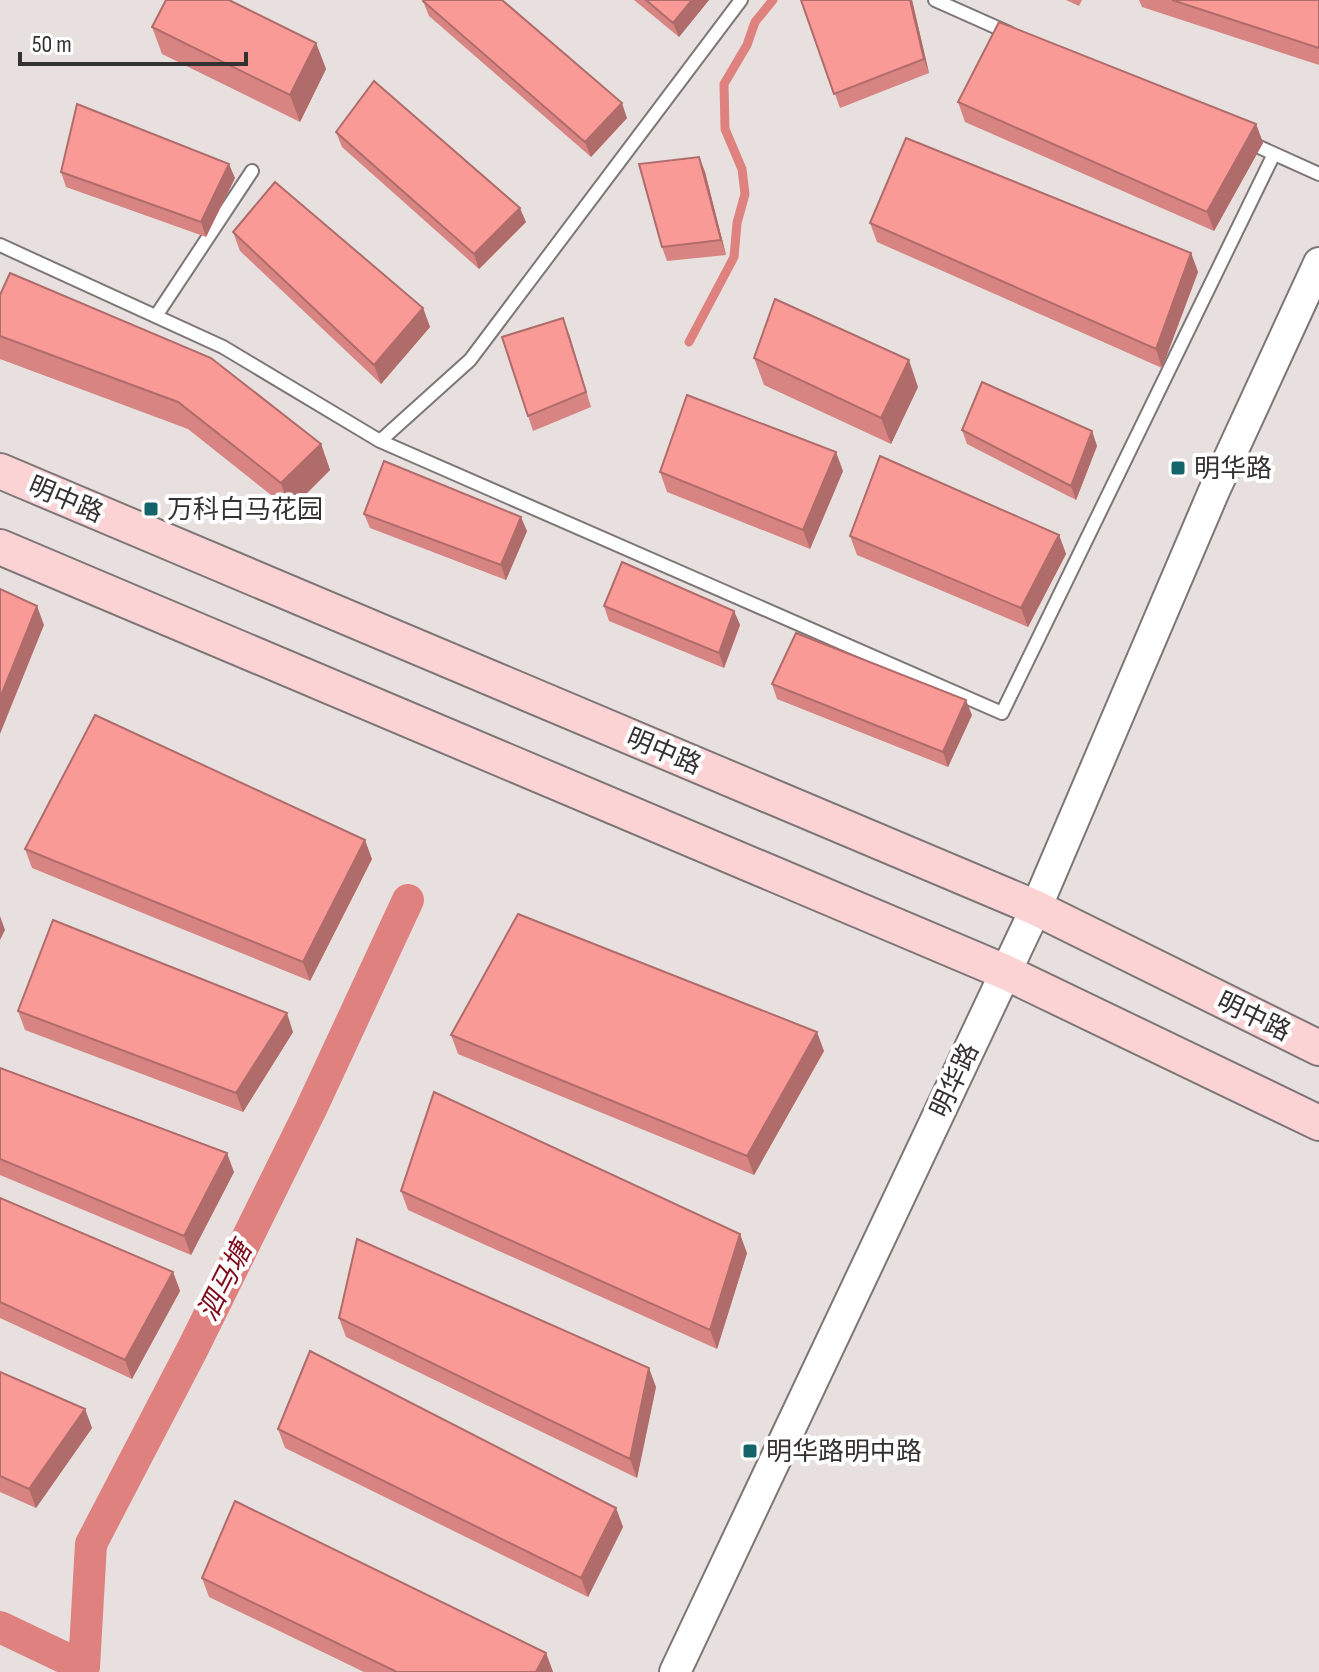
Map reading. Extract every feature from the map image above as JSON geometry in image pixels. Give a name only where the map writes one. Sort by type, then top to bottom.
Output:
[{"type":"main road","name":"明中路","points":[[0,471],[1036,908],[1319,1048]]},
{"type":"main road","points":[[0,547],[1005,972],[1319,1123]]},
{"type":"street","name":"明华路","points":[[675,1672],[1036,908],[1214,491],[1319,263]]},
{"type":"lane","points":[[380,441],[470,360],[741,0]]},
{"type":"lane","points":[[935,0],[1014,36]]},
{"type":"lane","points":[[1230,134],[1319,174]]},
{"type":"lane","points":[[0,261],[3,247],[223,347],[380,441],[1002,713],[1274,154]]},
{"type":"lane","points":[[156,316],[252,171]]},
{"type":"building","points":[[166,0],[229,0],[316,43],[290,95],[152,27]]},
{"type":"building","points":[[424,0],[502,0],[622,103],[585,142]]},
{"type":"building","points":[[646,0],[692,0],[673,23]]},
{"type":"building","points":[[801,0],[910,0],[924,59],[834,94]]},
{"type":"building","points":[[1172,0],[1319,0],[1319,48]]},
{"type":"building","points":[[999,22],[1256,124],[1207,212],[958,102]]},
{"type":"building","points":[[374,81],[520,208],[474,254],[336,132]]},
{"type":"building","points":[[77,104],[229,164],[201,222],[61,172]]},
{"type":"building","points":[[906,138],[1191,253],[1156,349],[870,223]]},
{"type":"building","points":[[699,157],[721,240],[662,247],[639,164]]},
{"type":"building","points":[[275,182],[423,308],[374,365],[233,232]]},
{"type":"building","points":[[10,273],[211,358],[321,444],[281,483],[178,402],[0,336],[0,295]]},
{"type":"building","points":[[775,299],[909,360],[881,418],[754,358]]},
{"type":"building","points":[[563,318],[586,392],[528,416],[502,337]]},
{"type":"building","points":[[982,382],[1092,431],[1071,486],[962,430]]},
{"type":"building","points":[[687,395],[836,452],[803,530],[660,472]]},
{"type":"building","points":[[880,456],[1059,535],[1021,608],[850,536]]},
{"type":"building","points":[[384,461],[521,517],[501,565],[364,514]]},
{"type":"building","points":[[622,562],[734,611],[719,653],[604,606]]},
{"type":"building","points":[[0,589],[37,606],[0,698]]},
{"type":"building","points":[[796,633],[966,700],[943,752],[772,684]]},
{"type":"building","points":[[95,715],[365,840],[303,962],[25,849]]},
{"type":"building","points":[[518,914],[817,1032],[747,1156],[451,1035]]},
{"type":"building","points":[[53,920],[287,1013],[236,1093],[18,1011]]},
{"type":"building","points":[[0,1068],[227,1153],[184,1236],[0,1159]]},
{"type":"building","points":[[434,1092],[740,1234],[710,1330],[401,1191]]},
{"type":"building","points":[[0,1198],[173,1272],[125,1360],[0,1302]]},
{"type":"building","points":[[357,1239],[649,1368],[630,1459],[339,1318]]},
{"type":"building","points":[[310,1351],[616,1508],[581,1578],[278,1429]]},
{"type":"building","points":[[0,1372],[85,1409],[29,1489],[0,1476]]},
{"type":"building","points":[[235,1501],[546,1653],[536,1672],[397,1672],[202,1578]]},
{"type":"waterway","points":[[689,342],[734,257],[737,223],[745,194],[742,169],[725,129],[724,84],[747,45],[755,22],[773,0]]},
{"type":"waterway","name":"泗马塘","points":[[82,1672],[91,1544],[193,1348],[311,1109],[408,900]]},
{"type":"waterway","points":[[0,1627],[84,1667]]},
{"type":"place","name":"明华路","points":[[1178,468]]},
{"type":"place","name":"万科白马花园","points":[[151,509]]},
{"type":"place","name":"明华路明中路","points":[[750,1451]]}]
